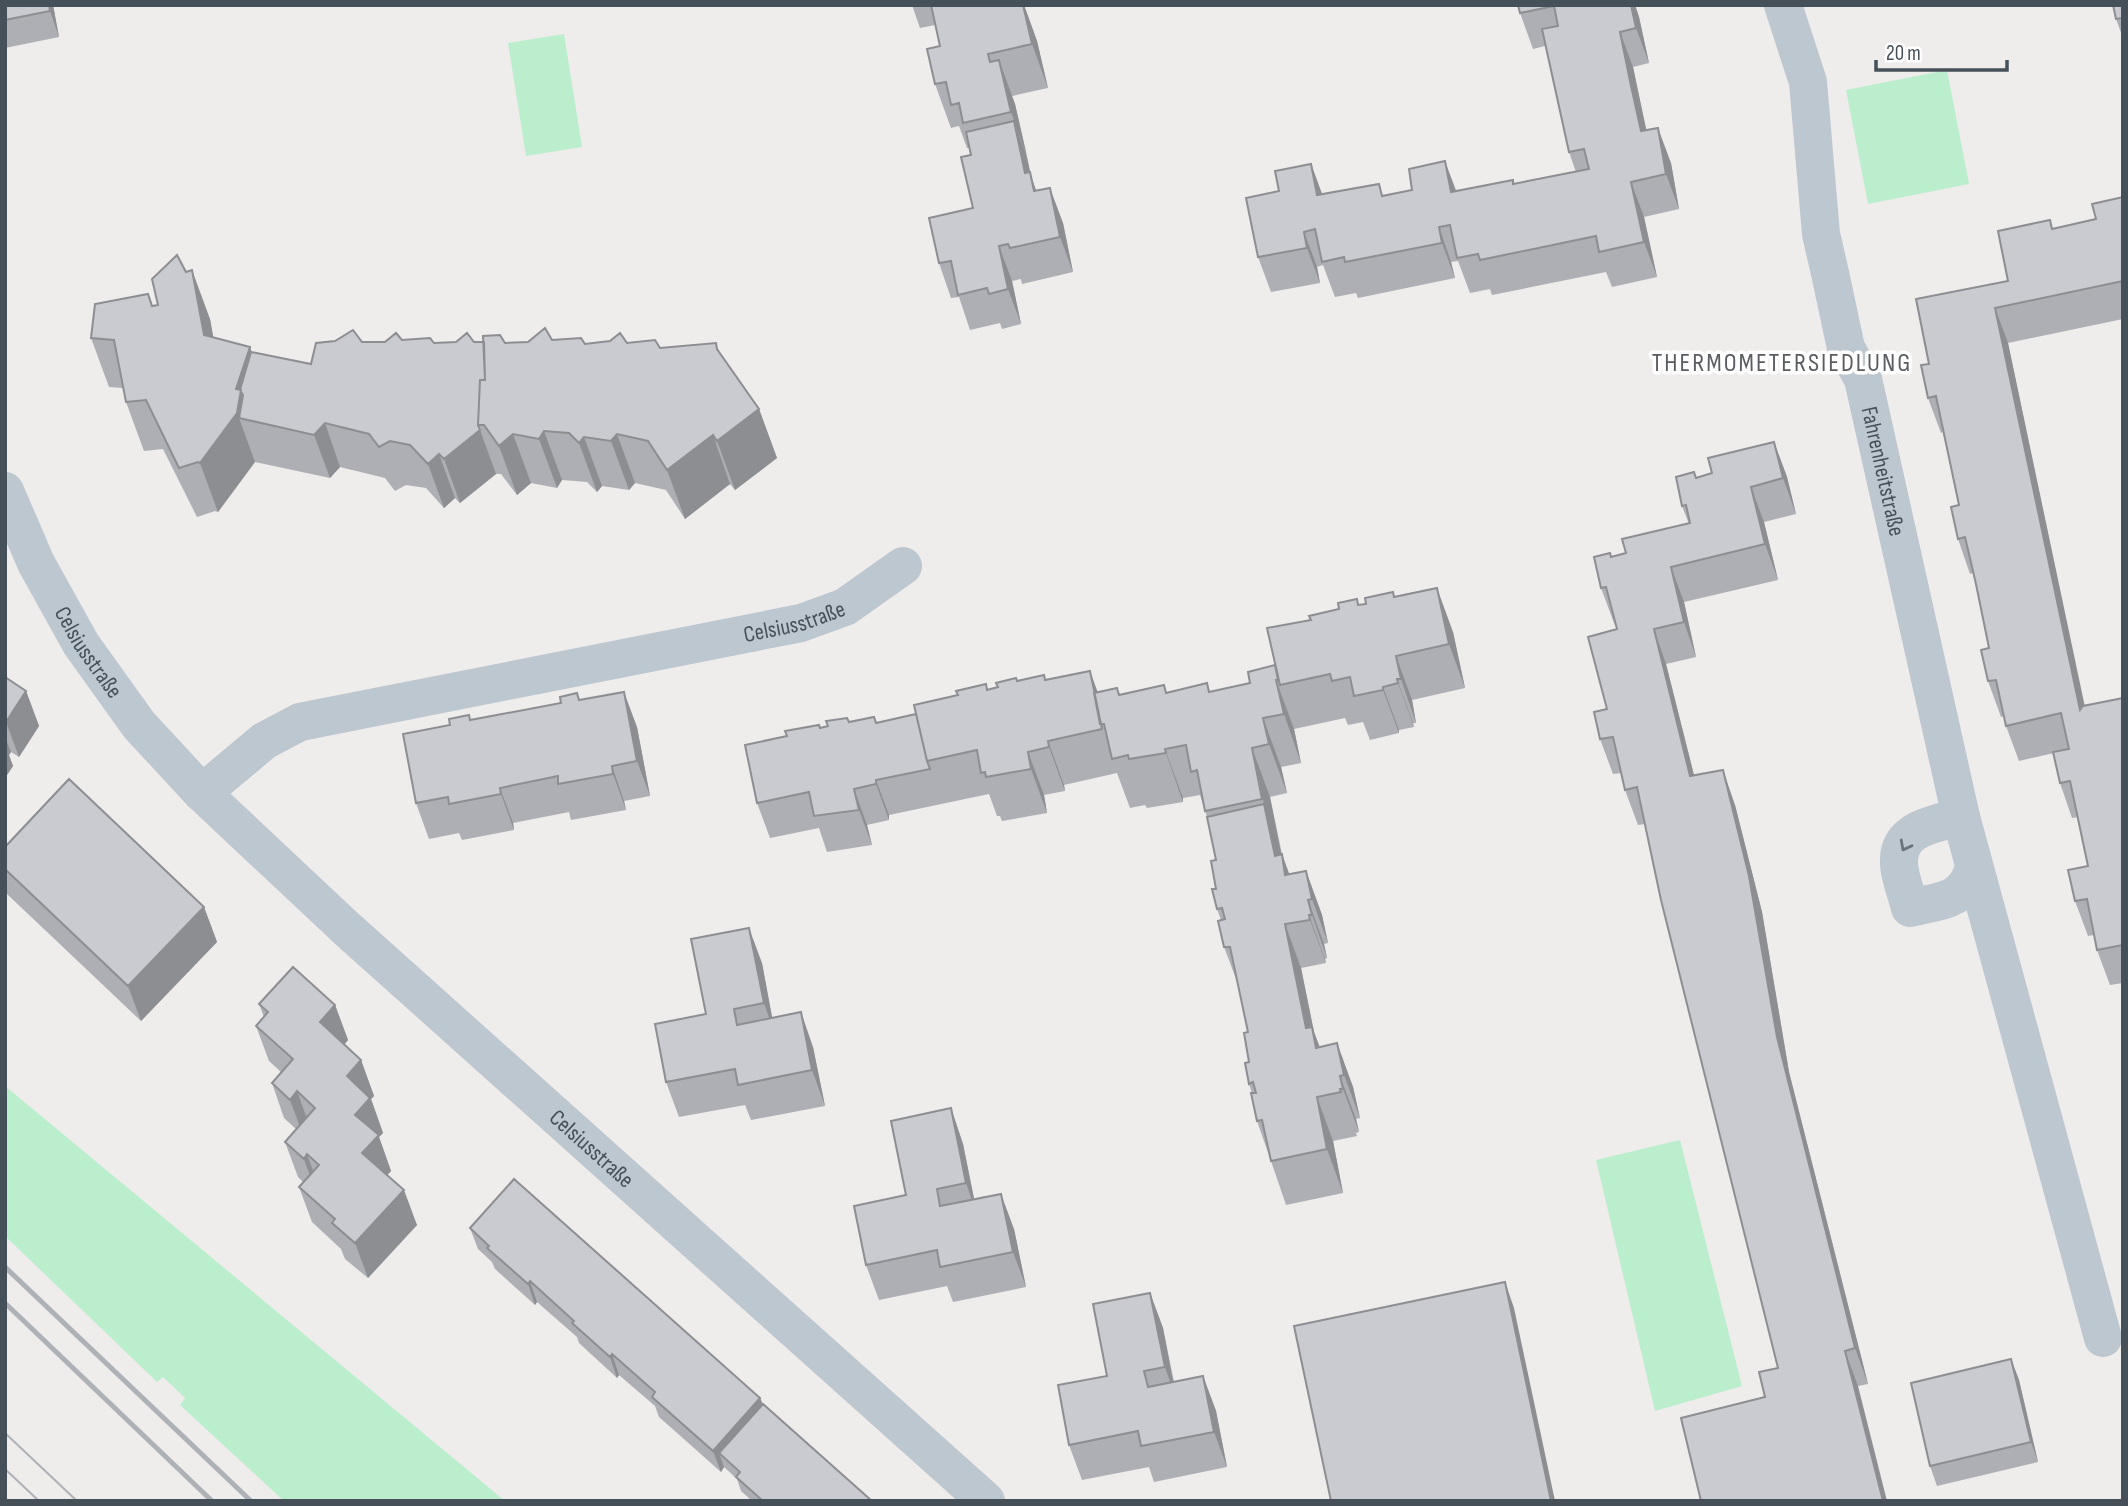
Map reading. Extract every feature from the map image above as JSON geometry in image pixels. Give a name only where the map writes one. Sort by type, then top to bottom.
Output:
[{"type":"street","name":"Fahrenheitstraße","points":[[1783,5],[1808,82],[1821,234],[1846,348],[1863,379],[1961,817],[2104,1338]]},
{"type":"street","name":"Celsiusstraße","points":[[5,491],[37,563],[81,644],[139,725],[202,793],[347,929],[986,1501]]},
{"type":"street","name":"Celsiusstraße","points":[[202,793],[264,741],[299,722],[801,623],[845,607],[903,566]]},
{"type":"street","points":[[1961,817],[1925,826],[1912,833],[1904,845],[1898,859],[1910,908],[1956,896],[1965,890],[1975,868]]},
{"type":"green space","points":[[564,34],[582,147],[526,156],[508,43]]},
{"type":"green space","points":[[1947,70],[1969,184],[1868,204],[1846,90]]},
{"type":"green space","points":[[5,1086],[505,1501],[284,1501],[180,1405],[185,1398],[163,1377],[157,1382],[5,1236]]},
{"type":"green space","points":[[1680,1140],[1742,1386],[1655,1411],[1596,1160]]},
{"type":"building","points":[[5,5],[49,5],[50,11],[5,20]]},
{"type":"building","points":[[931,5],[1023,5],[1032,44],[988,54],[990,62],[999,60],[1011,112],[963,123],[959,103],[951,105],[946,82],[935,84],[927,49],[940,46]]},
{"type":"building","points":[[1518,5],[1631,5],[1636,28],[1620,32],[1630,81],[1641,131],[1658,128],[1666,174],[1631,182],[1644,242],[1599,252],[1596,236],[1480,260],[1478,254],[1457,258],[1450,225],[1439,227],[1442,243],[1345,262],[1344,257],[1322,262],[1315,229],[1304,232],[1307,248],[1258,257],[1246,198],[1279,191],[1275,171],[1311,164],[1317,195],[1379,184],[1382,196],[1412,190],[1409,169],[1445,161],[1451,192],[1513,180],[1513,184],[1589,169],[1584,149],[1569,152],[1542,29],[1558,26],[1554,6],[1520,13]]},
{"type":"building","points":[[2113,5],[2123,5],[2123,18],[2116,19]]},
{"type":"building","points":[[1014,121],[1025,173],[1030,172],[1034,191],[1050,188],[1060,237],[1010,248],[1008,244],[999,246],[1008,289],[989,294],[987,288],[958,295],[951,261],[939,263],[929,218],[973,208],[961,157],[971,155],[966,132]]},
{"type":"building","points":[[2123,197],[2123,281],[1995,308],[2080,710],[2083,706],[2123,698],[2123,945],[2097,950],[2087,899],[2075,901],[2068,870],[2088,866],[2070,781],[2060,783],[2053,752],[2069,749],[2061,713],[2006,726],[1996,680],[1988,681],[1981,650],[1989,648],[1976,584],[1965,537],[1958,539],[1951,507],[1959,505],[1936,396],[1928,398],[1921,365],[1929,364],[1916,299],[2008,281],[1998,231],[2050,220],[2052,229],[2096,219],[2092,204]]},
{"type":"building","points":[[177,255],[186,272],[192,270],[204,335],[250,347],[236,389],[241,390],[237,413],[200,463],[179,468],[146,400],[126,402],[114,340],[91,338],[95,304],[148,294],[152,306],[158,305],[152,279]]},
{"type":"building","points":[[545,328],[552,340],[581,338],[585,344],[610,341],[620,333],[627,343],[655,340],[660,348],[716,343],[717,349],[759,409],[717,441],[713,435],[667,470],[648,441],[617,434],[611,441],[584,437],[579,443],[569,433],[544,431],[539,439],[513,434],[499,446],[484,425],[478,425],[480,380],[485,380],[483,336],[500,335],[505,343],[528,342]]},
{"type":"building","points":[[353,330],[362,342],[385,342],[396,333],[402,340],[430,338],[434,343],[456,342],[467,333],[474,342],[484,342],[485,380],[480,380],[480,430],[444,459],[439,454],[428,464],[410,445],[390,441],[379,447],[369,434],[325,423],[314,435],[239,418],[243,395],[240,390],[251,352],[311,364],[316,343],[335,341]]},
{"type":"building","points":[[1774,442],[1783,478],[1751,487],[1765,544],[1671,567],[1684,622],[1654,629],[1690,776],[1723,770],[1749,876],[1777,1037],[1855,1348],[1845,1351],[1883,1501],[1701,1501],[1681,1418],[1765,1397],[1759,1372],[1778,1368],[1661,900],[1637,787],[1625,790],[1613,737],[1600,739],[1594,712],[1607,709],[1588,637],[1617,629],[1606,587],[1601,588],[1594,557],[1610,553],[1611,557],[1626,553],[1622,539],[1690,523],[1686,505],[1682,506],[1676,477],[1694,472],[1696,478],[1712,473],[1708,458]]},
{"type":"building","points":[[1437,588],[1449,644],[1396,656],[1401,679],[1397,679],[1398,683],[1383,687],[1383,690],[1354,696],[1350,677],[1332,681],[1330,674],[1280,685],[1267,628],[1311,620],[1309,616],[1339,609],[1338,603],[1357,599],[1358,605],[1366,604],[1365,598],[1393,592],[1394,597]]},
{"type":"building","points":[[1275,665],[1284,714],[1263,718],[1269,744],[1252,748],[1262,799],[1205,811],[1197,770],[1191,772],[1186,745],[1165,749],[1166,753],[1129,759],[1128,755],[1112,759],[1104,724],[1100,724],[1094,693],[1117,688],[1119,695],[1164,685],[1166,693],[1207,683],[1209,692],[1250,683],[1248,672]]},
{"type":"building","points":[[1090,671],[1102,729],[1048,741],[1049,747],[1028,752],[1031,769],[986,777],[985,772],[981,773],[977,750],[927,761],[914,705],[958,695],[956,691],[986,684],[987,690],[998,687],[996,683],[1016,678],[1017,681],[1044,675],[1045,680]]},
{"type":"building","points":[[5,677],[26,691],[6,722],[5,721]]},
{"type":"building","points":[[624,692],[637,761],[612,766],[613,774],[558,784],[558,776],[500,788],[501,794],[449,804],[448,797],[416,803],[403,734],[450,725],[449,719],[469,715],[470,720],[561,703],[560,697],[577,693],[579,700]]},
{"type":"building","points":[[916,714],[930,769],[876,780],[876,784],[854,789],[859,810],[814,816],[809,792],[757,803],[745,745],[787,736],[785,731],[828,726],[826,721],[847,718],[849,722],[874,717],[876,723]]},
{"type":"building","points":[[69,779],[204,907],[128,986],[5,869],[5,847]]},
{"type":"building","points":[[1264,804],[1275,856],[1282,854],[1285,875],[1306,871],[1312,899],[1308,900],[1312,915],[1309,915],[1310,920],[1285,924],[1306,1028],[1312,1027],[1316,1048],[1337,1043],[1344,1075],[1340,1076],[1343,1089],[1340,1089],[1341,1092],[1317,1097],[1327,1149],[1271,1161],[1262,1120],[1257,1121],[1251,1093],[1256,1093],[1253,1082],[1249,1084],[1245,1063],[1249,1062],[1244,1033],[1248,1032],[1230,947],[1224,947],[1218,921],[1225,919],[1222,908],[1217,909],[1212,889],[1216,889],[1211,861],[1216,860],[1207,817]]},
{"type":"building","points":[[749,928],[764,1003],[734,1009],[737,1025],[801,1012],[812,1070],[738,1085],[735,1069],[666,1082],[655,1024],[706,1014],[691,939]]},
{"type":"building","points":[[293,967],[335,1005],[320,1022],[361,1060],[347,1076],[370,1098],[355,1115],[379,1135],[362,1153],[404,1190],[355,1243],[332,1223],[335,1219],[299,1187],[319,1165],[307,1154],[304,1159],[285,1142],[315,1108],[297,1091],[290,1100],[272,1083],[293,1059],[256,1026],[268,1012],[259,1004]]},
{"type":"building","points":[[951,1108],[966,1183],[937,1189],[940,1206],[1001,1194],[1013,1252],[940,1267],[937,1250],[866,1265],[854,1206],[906,1195],[891,1121]]},
{"type":"building","points":[[514,1179],[760,1398],[713,1451],[652,1397],[655,1392],[612,1354],[610,1357],[530,1281],[528,1284],[487,1248],[489,1246],[470,1228]]},
{"type":"building","points":[[1505,1282],[1551,1501],[1331,1501],[1294,1326]]},
{"type":"building","points":[[1150,1293],[1165,1367],[1144,1371],[1148,1387],[1203,1376],[1214,1432],[1141,1446],[1138,1431],[1069,1445],[1058,1385],[1107,1376],[1093,1304]]},
{"type":"building","points":[[2011,1359],[2031,1442],[1930,1466],[1911,1383]]},
{"type":"building","points":[[763,1404],[872,1501],[763,1501],[736,1477],[740,1472],[719,1453]]},
{"type":"tram line","points":[[5,1433],[77,1501]]},
{"type":"tram line","points":[[5,1469],[39,1501]]},
{"type":"railway","points":[[5,1267],[251,1501]]},
{"type":"railway","points":[[5,1303],[212,1501]]},
{"type":"district","name":"THERMOMETERSIEDLUNG","points":[[1782,362]]}]
